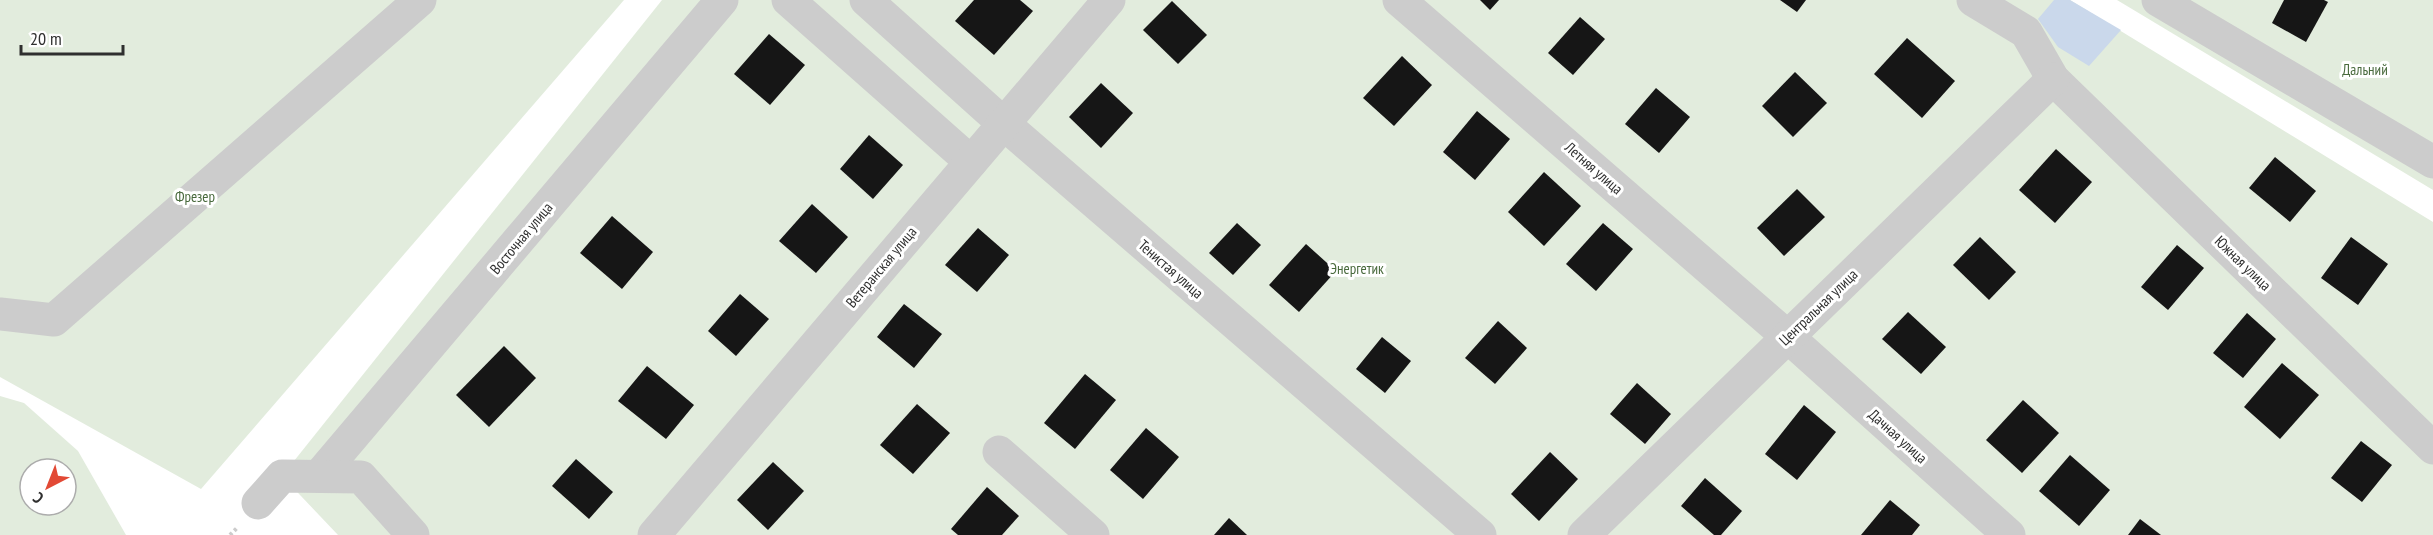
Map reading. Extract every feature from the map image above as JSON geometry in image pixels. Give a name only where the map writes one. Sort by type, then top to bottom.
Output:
[{"type":"street","points":[[0,314],[54,320],[420,0]]},
{"type":"street","name":"Восточная улица","points":[[319,477],[722,0]]},
{"type":"street","points":[[788,0],[971,162]]},
{"type":"street","name":"Тенистая улица","points":[[866,0],[1004,124],[1480,535]]},
{"type":"street","name":"Ветеранская улица","points":[[654,535],[1109,0]]},
{"type":"street","name":"Летняя улица","points":[[1399,0],[1788,337]]},
{"type":"street","name":"Южная улица","points":[[1973,0],[2026,32],[2053,79],[2433,448]]},
{"type":"street","points":[[2157,0],[2433,162]]},
{"type":"street","name":"Центральная улица","points":[[1584,535],[2053,79]]},
{"type":"street","name":"Дачная улица","points":[[1788,337],[2009,535]]},
{"type":"street","points":[[999,452],[1093,535]]},
{"type":"street","points":[[258,503],[282,476],[361,477],[413,535]]},
{"type":"green space","name":"Фрезер","points":[[0,0],[624,0],[201,489],[0,377]]},
{"type":"green space","name":"Энергетик","points":[[662,0],[2070,0],[2433,222],[2433,535],[338,535],[282,476]]},
{"type":"green space","name":"Дальний","points":[[2117,0],[2433,0],[2433,190]]},
{"type":"green space","points":[[0,396],[24,403],[78,451],[126,535],[0,535]]},
{"type":"water","points":[[2054,0],[2070,0],[2121,30],[2089,66],[2058,47],[2038,19]]},
{"type":"building","points":[[974,0],[1020,0],[1033,11],[994,55],[955,21]]},
{"type":"building","points":[[1480,0],[1499,0],[1490,10]]},
{"type":"building","points":[[1780,0],[1806,0],[1797,12]]},
{"type":"building","points":[[2284,0],[2324,0],[2328,2],[2306,42],[2272,23]]},
{"type":"building","points":[[1172,1],[1207,35],[1178,64],[1143,30]]},
{"type":"building","points":[[1580,17],[1605,39],[1573,75],[1548,53]]},
{"type":"building","points":[[769,34],[805,65],[770,105],[734,74]]},
{"type":"building","points":[[1907,38],[1955,81],[1922,118],[1874,74]]},
{"type":"building","points":[[1402,56],[1432,85],[1394,126],[1363,98]]},
{"type":"building","points":[[1795,72],[1827,103],[1793,137],[1762,106]]},
{"type":"building","points":[[1101,83],[1133,113],[1101,148],[1069,117]]},
{"type":"building","points":[[1656,88],[1690,117],[1659,153],[1625,124]]},
{"type":"building","points":[[1477,111],[1510,139],[1475,180],[1443,152]]},
{"type":"building","points":[[869,135],[903,165],[873,199],[840,169]]},
{"type":"building","points":[[2056,149],[2092,182],[2055,223],[2019,190]]},
{"type":"building","points":[[2275,157],[2316,191],[2290,222],[2249,188]]},
{"type":"building","points":[[1544,172],[1581,206],[1544,246],[1508,212]]},
{"type":"building","points":[[1797,189],[1825,217],[1784,256],[1757,228]]},
{"type":"building","points":[[812,204],[848,237],[816,273],[779,241]]},
{"type":"building","points":[[612,216],[653,252],[622,289],[580,253]]},
{"type":"building","points":[[1237,223],[1261,245],[1233,275],[1209,253]]},
{"type":"building","points":[[1603,223],[1633,249],[1596,291],[1566,264]]},
{"type":"building","points":[[978,228],[1009,255],[977,292],[945,265]]},
{"type":"building","points":[[1980,237],[2016,272],[1989,300],[1953,265]]},
{"type":"building","points":[[2351,237],[2388,264],[2358,305],[2321,278]]},
{"type":"building","points":[[1306,244],[1336,271],[1299,312],[1269,285]]},
{"type":"building","points":[[2177,245],[2204,268],[2168,310],[2141,287]]},
{"type":"building","points":[[740,294],[769,319],[736,356],[708,331]]},
{"type":"building","points":[[904,304],[942,334],[914,368],[877,337]]},
{"type":"building","points":[[1908,312],[1946,347],[1921,374],[1882,339]]},
{"type":"building","points":[[2247,313],[2276,339],[2243,378],[2213,353]]},
{"type":"building","points":[[1498,321],[1527,348],[1495,384],[1465,358]]},
{"type":"building","points":[[1382,337],[1411,361],[1385,393],[1356,369]]},
{"type":"building","points":[[504,346],[536,378],[489,427],[456,395]]},
{"type":"building","points":[[2282,363],[2319,395],[2280,439],[2244,407]]},
{"type":"building","points":[[647,366],[694,405],[666,439],[618,401]]},
{"type":"building","points":[[1085,374],[1116,400],[1075,449],[1044,423]]},
{"type":"building","points":[[1637,383],[1671,414],[1645,444],[1610,414]]},
{"type":"building","points":[[2023,400],[2059,433],[2022,473],[1986,440]]},
{"type":"building","points":[[917,404],[950,433],[913,474],[880,445]]},
{"type":"building","points":[[1804,405],[1836,432],[1797,480],[1765,454]]},
{"type":"building","points":[[1146,428],[1179,457],[1143,499],[1110,470]]},
{"type":"building","points":[[2361,441],[2392,465],[2362,502],[2331,478]]},
{"type":"building","points":[[1550,452],[1578,479],[1539,521],[1511,494]]},
{"type":"building","points":[[2070,455],[2110,490],[2079,526],[2039,491]]},
{"type":"building","points":[[576,459],[613,492],[589,519],[552,486]]},
{"type":"building","points":[[773,462],[804,491],[768,530],[737,500]]},
{"type":"building","points":[[1705,478],[1742,511],[1721,535],[1714,535],[1681,506]]},
{"type":"building","points":[[987,487],[1019,516],[1002,535],[958,535],[951,529]]},
{"type":"building","points":[[1890,500],[1920,525],[1912,535],[1861,535]]},
{"type":"building","points":[[1229,518],[1247,535],[1214,535]]},
{"type":"building","points":[[2140,519],[2161,535],[2128,535]]}]
